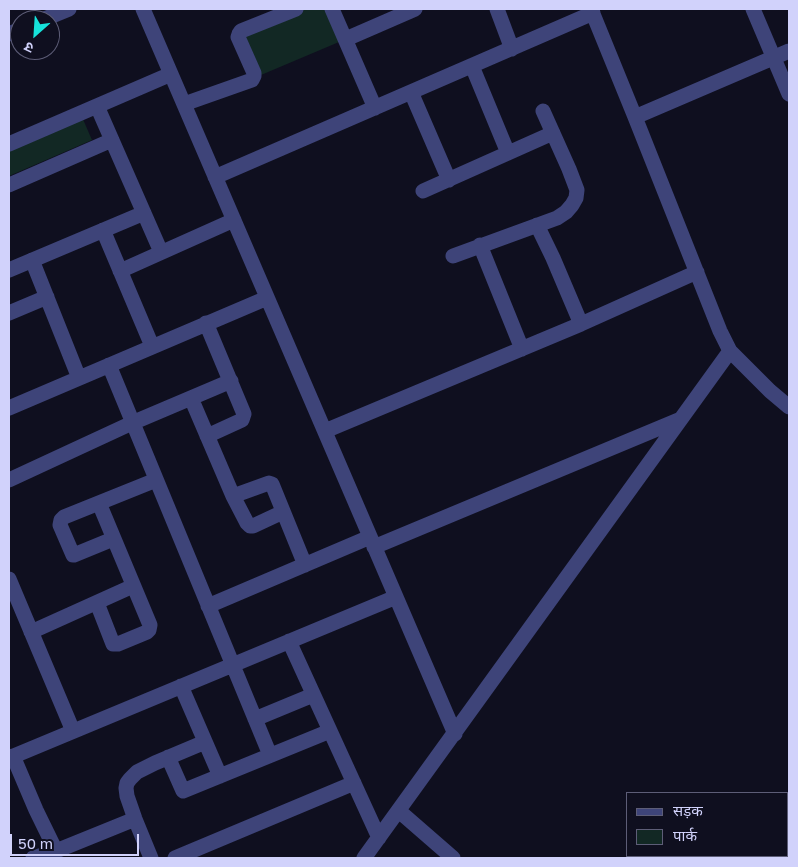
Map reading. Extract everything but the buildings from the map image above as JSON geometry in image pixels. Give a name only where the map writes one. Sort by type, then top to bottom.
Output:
[{"type":"street","points":[[143,9],[454,734]]},
{"type":"street","points":[[184,104],[252,80],[254,73],[238,34],[241,31],[296,9]]},
{"type":"street","points":[[332,9],[375,108]]},
{"type":"street","points":[[346,39],[382,15],[414,9]]},
{"type":"street","points":[[497,9],[512,49]]},
{"type":"street","points":[[754,9],[789,94]]},
{"type":"street","points":[[215,177],[512,49],[592,11],[720,331],[730,350],[770,391],[789,407]]},
{"type":"street","points":[[635,117],[789,51]]},
{"type":"street","points":[[472,66],[508,153]]},
{"type":"street","points":[[9,144],[171,74]]},
{"type":"street","points":[[411,92],[449,180]]},
{"type":"street","points":[[97,106],[161,252]]},
{"type":"street","points":[[453,256],[557,218],[572,205],[577,190],[543,111]]},
{"type":"street","points":[[423,191],[553,133]]},
{"type":"street","points":[[9,185],[112,140]]},
{"type":"street","points":[[9,270],[144,213]]},
{"type":"street","points":[[120,271],[234,220]]},
{"type":"street","points":[[537,225],[581,324]]},
{"type":"street","points":[[103,230],[152,346]]},
{"type":"street","points":[[480,246],[522,349]]},
{"type":"street","points":[[32,260],[79,378]]},
{"type":"street","points":[[324,431],[581,324],[697,272]]},
{"type":"street","points":[[9,312],[46,297]]},
{"type":"street","points":[[9,408],[267,298]]},
{"type":"street","points":[[206,324],[244,414],[242,420],[207,436]]},
{"type":"street","points":[[364,858],[730,350]]},
{"type":"street","points":[[108,365],[270,755]]},
{"type":"street","points":[[9,480],[132,423],[231,381]]},
{"type":"street","points":[[191,398],[247,524],[253,526],[283,512]]},
{"type":"street","points":[[208,606],[305,565],[372,542],[681,419]]},
{"type":"street","points":[[113,539],[73,555],[60,525],[61,520],[64,517],[156,480]]},
{"type":"street","points":[[233,496],[270,483],[273,485],[305,565]]},
{"type":"street","points":[[97,603],[113,644],[118,644],[148,632],[150,625],[132,586],[99,503]]},
{"type":"street","points":[[9,579],[73,731]]},
{"type":"street","points":[[32,632],[132,586]]},
{"type":"street","points":[[56,852],[11,757],[396,596]]},
{"type":"street","points":[[289,641],[379,838]]},
{"type":"street","points":[[181,686],[220,776]]},
{"type":"street","points":[[255,719],[313,695]]},
{"type":"street","points":[[168,757],[183,792],[330,731]]},
{"type":"street","points":[[152,858],[135,819],[126,792],[127,783],[137,772],[205,742]]},
{"type":"street","points":[[175,858],[354,783]]},
{"type":"street","points":[[399,810],[453,858]]},
{"type":"street","points":[[33,858],[56,852],[135,819]]},
{"type":"green space","points":[[300,9],[325,9],[339,42],[261,75],[243,33]]},
{"type":"green space","points":[[82,117],[92,140],[9,176],[9,149]]}]
